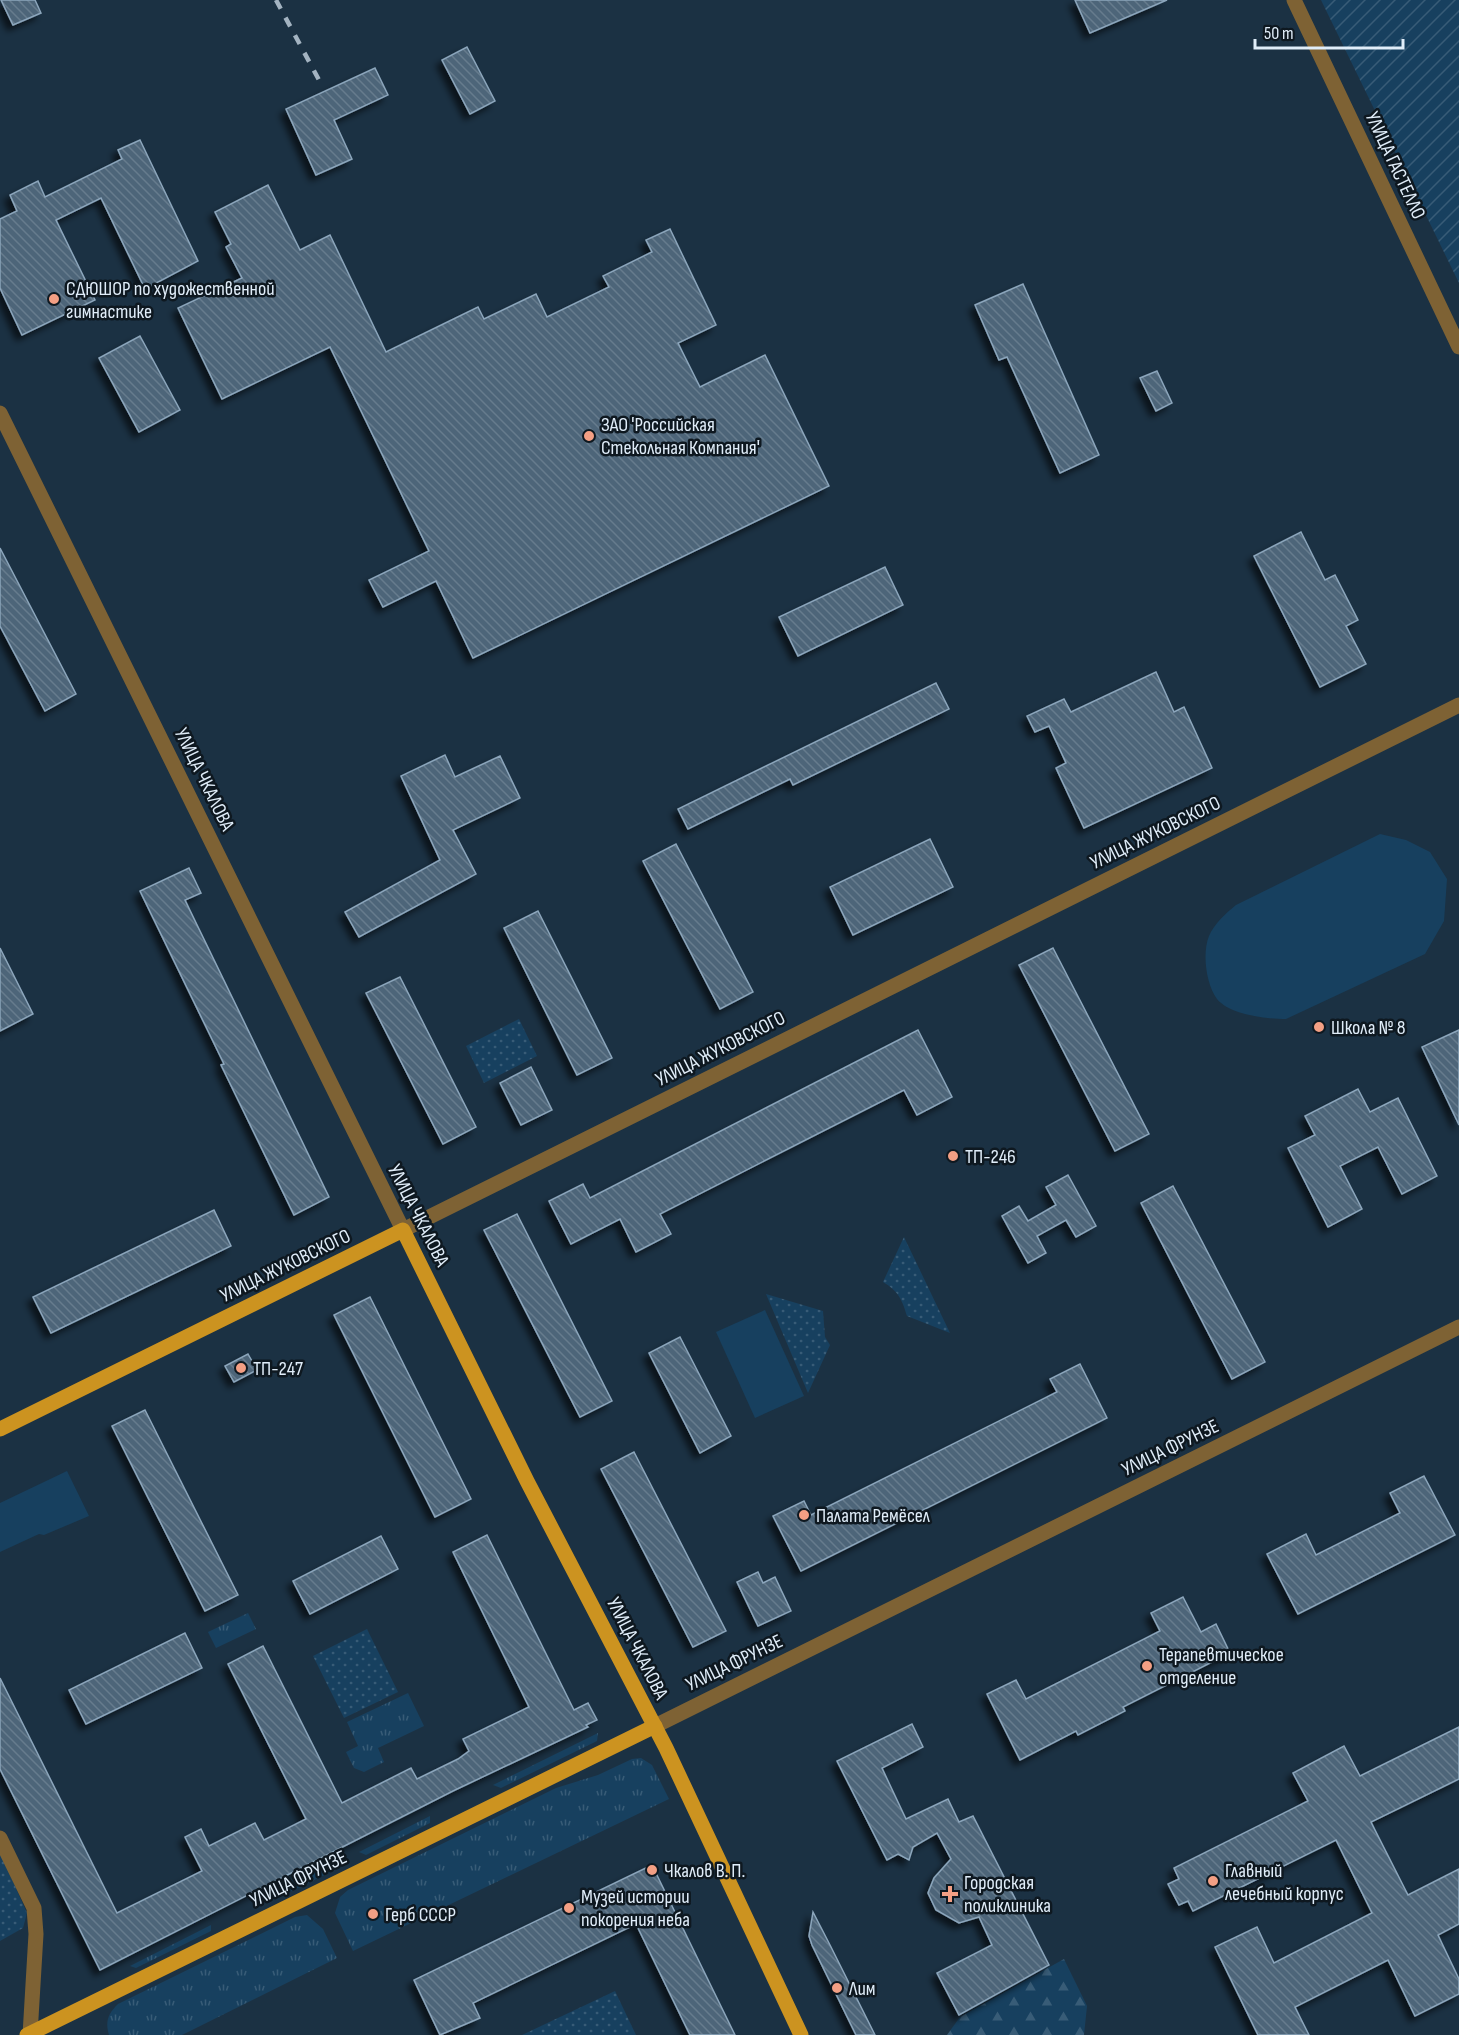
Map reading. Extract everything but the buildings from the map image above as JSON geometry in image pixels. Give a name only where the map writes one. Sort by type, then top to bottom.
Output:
[{"type":"main road","name":"УЛИЦА ЖУКОВСКОГО","points":[[0,1429],[404,1230]]},
{"type":"main road","name":"УЛИЦА ЧКАЛОВА","points":[[404,1230],[527,1481],[655,1726],[801,2035]]},
{"type":"main road","name":"УЛИЦА ФРУНЗЕ","points":[[29,2035],[655,1726]]},
{"type":"street","name":"УЛИЦА ГАСТЕЛЛО","points":[[1294,0],[1459,347]]},
{"type":"street","name":"УЛИЦА ЧКАЛОВА","points":[[0,413],[404,1230]]},
{"type":"street","name":"УЛИЦА ЖУКОВСКОГО","points":[[404,1230],[1459,705]]},
{"type":"street","name":"УЛИЦА ФРУНЗЕ","points":[[655,1726],[1459,1327]]},
{"type":"street","points":[[0,1838],[34,1908],[36,1934],[29,2035]]},
{"type":"green space","points":[[1321,0],[1459,0],[1459,283]]},
{"type":"green space","points":[[1380,834],[1406,840],[1430,852],[1447,879],[1444,921],[1425,954],[1286,1019],[1259,1017],[1240,1012],[1231,1009],[1217,999],[1208,977],[1206,951],[1211,932],[1224,915],[1236,905]]},
{"type":"green space","points":[[519,1019],[537,1056],[484,1083],[466,1046]]},
{"type":"green space","points":[[904,1237],[950,1333],[907,1316],[899,1296],[883,1282]]},
{"type":"green space","points":[[766,1294],[823,1311],[825,1337],[830,1345],[808,1393]]},
{"type":"green space","points":[[765,1310],[804,1396],[755,1418],[716,1332]]},
{"type":"green space","points":[[67,1471],[89,1516],[44,1535],[39,1534],[0,1552],[0,1503]]},
{"type":"green space","points":[[248,1613],[256,1629],[216,1648],[208,1632]]},
{"type":"green space","points":[[367,1629],[398,1692],[344,1718],[313,1656]]},
{"type":"green space","points":[[408,1693],[424,1726],[378,1748],[384,1762],[364,1772],[354,1768],[346,1752],[358,1746],[347,1722]]},
{"type":"green space","points":[[598,1733],[597,1741],[501,1788],[493,1785]]},
{"type":"green space","points":[[641,1758],[652,1765],[669,1799],[353,1951],[335,1913],[340,1897],[348,1890],[556,1788],[598,1775],[632,1759]]},
{"type":"green space","points":[[430,1816],[430,1823],[366,1855],[359,1852]]},
{"type":"green space","points":[[0,1852],[27,1913],[23,1928],[0,1941]]},
{"type":"green space","points":[[345,1858],[345,1865],[273,1900],[267,1897]]},
{"type":"green space","points":[[307,1915],[323,1929],[337,1958],[182,2035],[109,2035],[108,2018],[118,2004],[295,1917]]},
{"type":"green space","points":[[211,1925],[211,1931],[136,1968],[130,1966]]},
{"type":"green space","points":[[1064,1959],[1087,2006],[1084,2035],[947,2035],[960,2017]]},
{"type":"green space","points":[[615,1991],[636,2035],[522,2035]]},
{"type":"railway","points":[[276,0],[319,80]]},
{"type":"place","name":"СДЮШОР по художественной гимнастике","points":[[54,299]]},
{"type":"place","name":"ЗАО 'Российская Стекольная Компания'","points":[[589,436]]},
{"type":"place","name":"Школа № 8","points":[[1319,1027]]},
{"type":"place","name":"ТП-246","points":[[953,1156]]},
{"type":"place","name":"ТП-247","points":[[241,1368]]},
{"type":"place","name":"Палата Ремёсел","points":[[804,1515]]},
{"type":"place","name":"Терапевтическое отделение","points":[[1147,1666]]},
{"type":"place","name":"Чкалов В. П.","points":[[652,1870]]},
{"type":"place","name":"Главный лечебный корпус","points":[[1213,1881]]},
{"type":"place","name":"Городская поликлиника","points":[[950,1894]]},
{"type":"place","name":"Музей истории покорения неба","points":[[569,1908]]},
{"type":"place","name":"Герб СССР","points":[[373,1914]]},
{"type":"place","name":"Лим","points":[[837,1988]]}]
